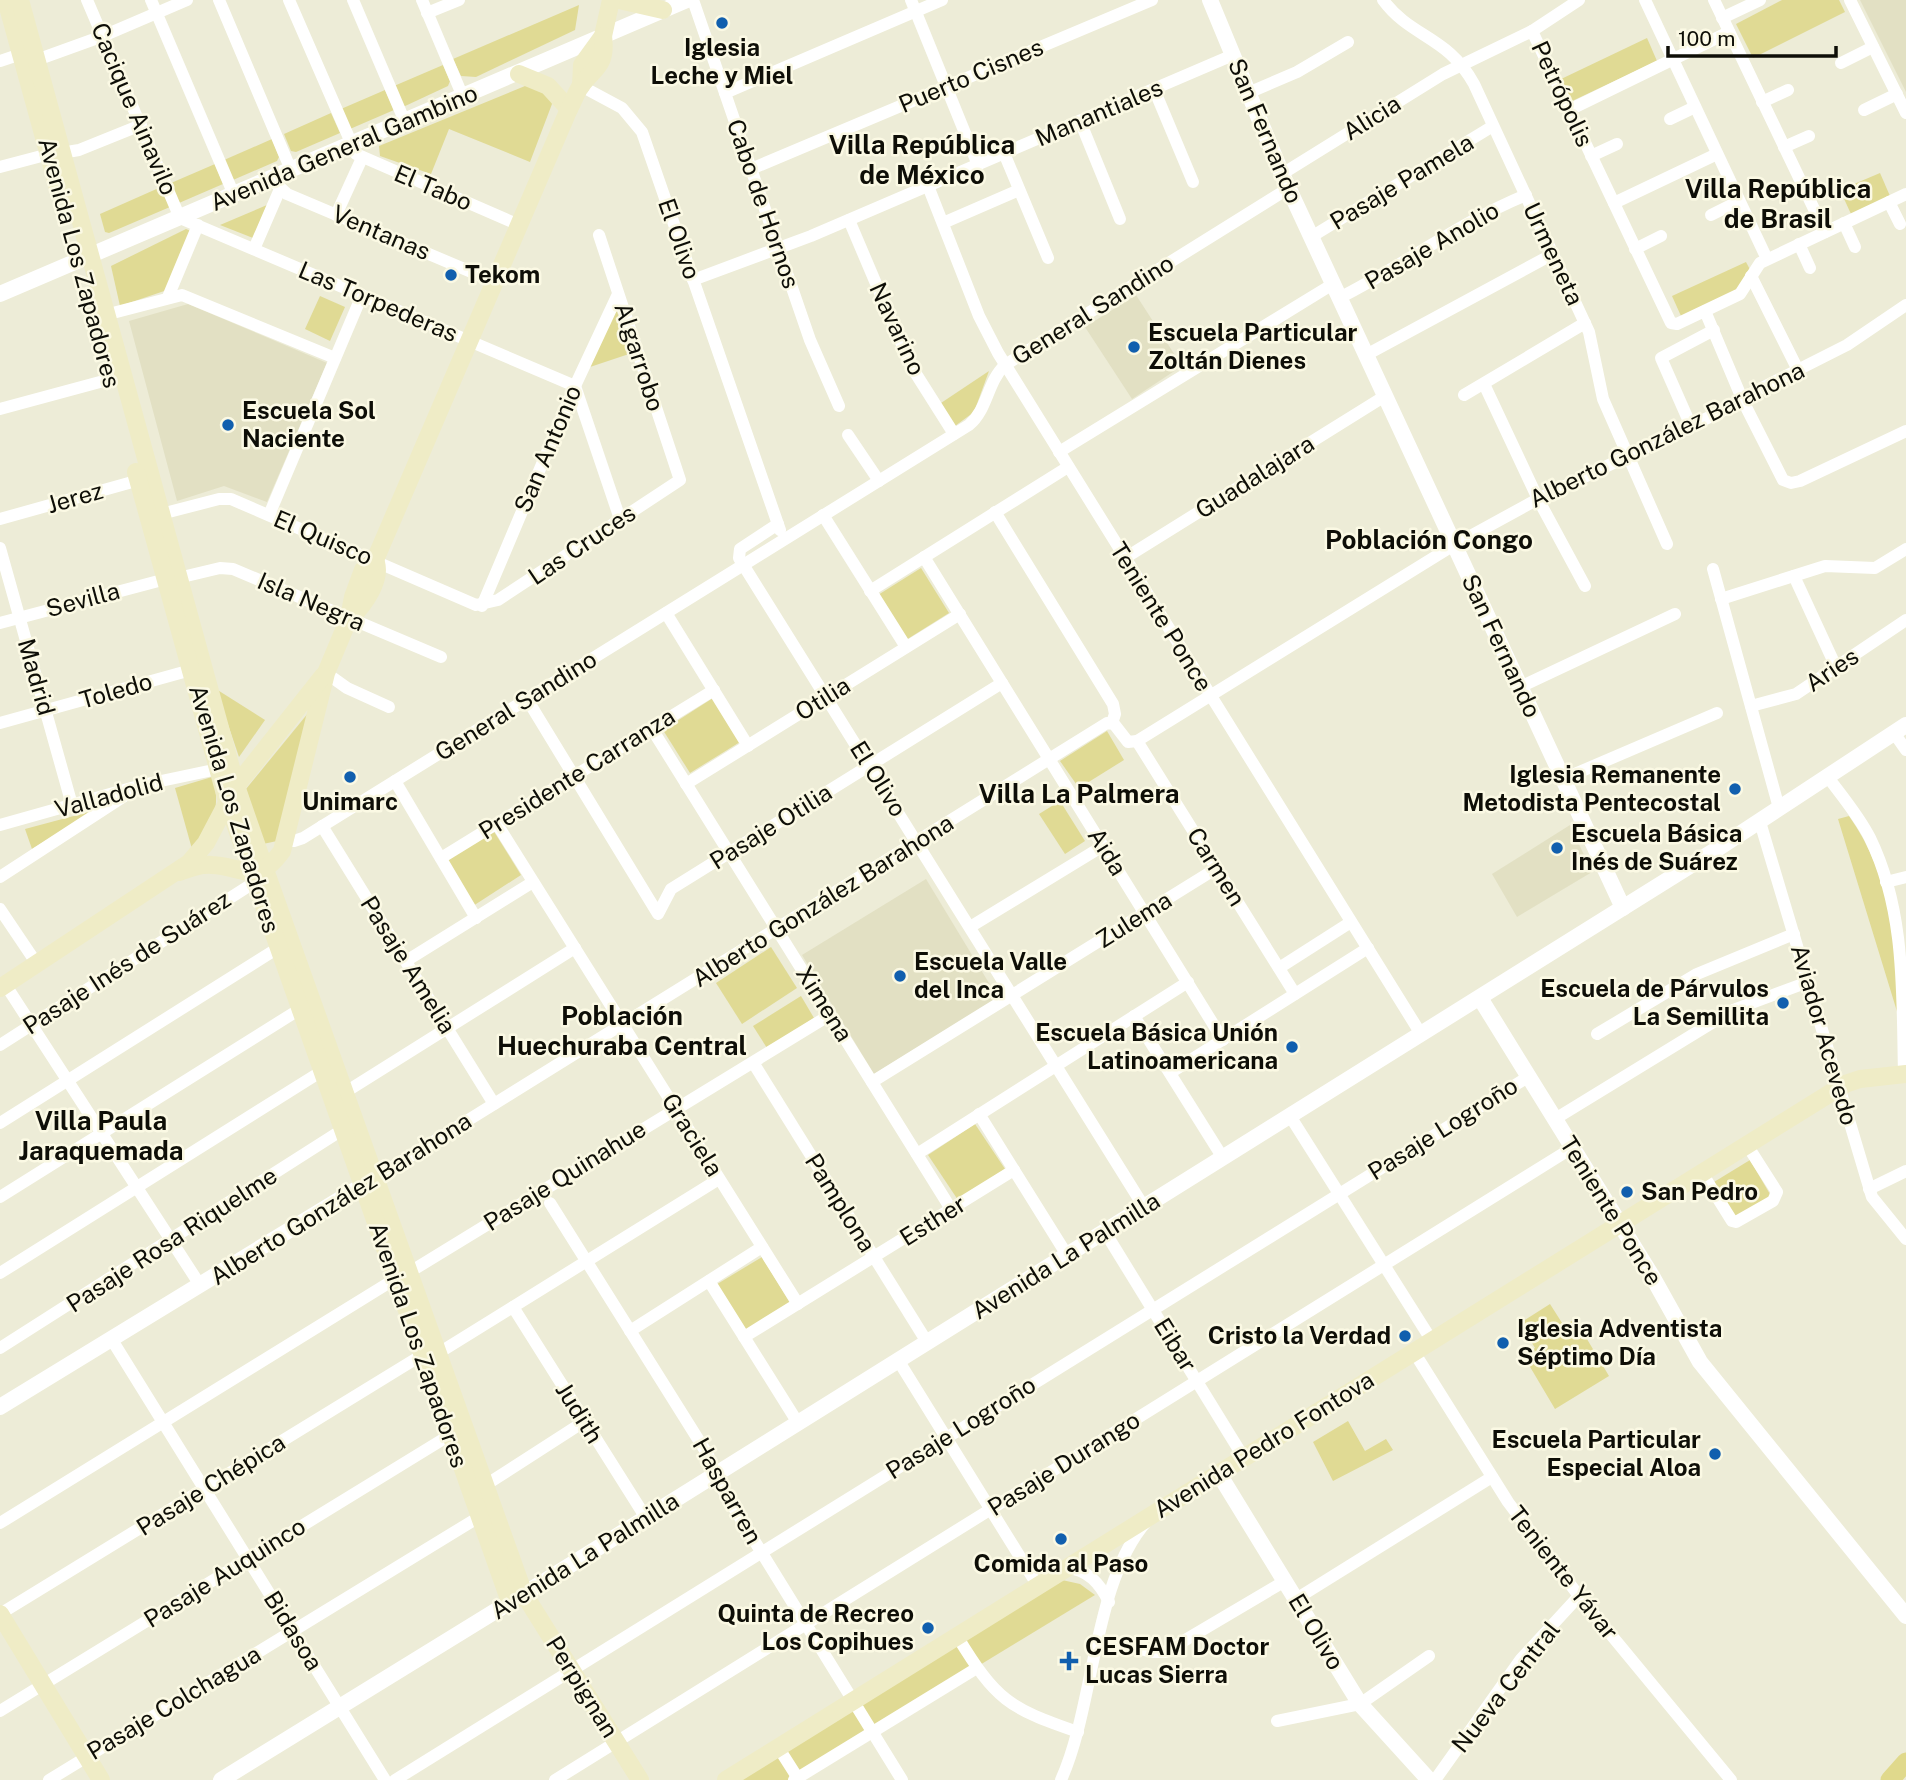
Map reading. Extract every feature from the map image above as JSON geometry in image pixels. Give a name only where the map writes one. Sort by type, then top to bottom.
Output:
[{"type":"main road","name":"Avenida Los Zapadores","points":[[6,0],[27,59],[55,154],[84,259],[111,380],[145,479],[161,514],[191,670],[218,769],[231,793]]},
{"type":"main road","name":"Avenida Los Zapadores","points":[[19,0],[27,59]]},
{"type":"main road","points":[[284,845],[326,673],[349,618],[355,589],[366,566],[374,560],[569,109],[581,86],[598,67],[604,50],[603,36],[611,0]]},
{"type":"main road","points":[[619,0],[663,10]]},
{"type":"main road","points":[[520,74],[548,86],[569,109]]},
{"type":"main road","name":"Avenida Los Zapadores","points":[[84,259],[106,315],[145,479],[231,793],[278,948],[342,1130],[369,1182]]},
{"type":"main road","points":[[3,986],[179,872],[206,843],[231,793],[326,673]]},
{"type":"main road","points":[[300,703],[317,712]]},
{"type":"main road","name":"General Sandino","points":[[257,874],[284,845]]},
{"type":"main road","points":[[179,872],[211,865],[257,874]]},
{"type":"main road","name":"Avenida Los Zapadores","points":[[257,874],[344,1093],[369,1182],[430,1354],[484,1486],[517,1598]]},
{"type":"main road","name":"Avenida Pedro Fontova","points":[[726,1780],[1839,1089],[1860,1079],[1905,1074]]},
{"type":"main road","name":"Avenida Los Zapadores","points":[[430,1354],[450,1435],[479,1517],[517,1598]]},
{"type":"main road","name":"Perpignan","points":[[517,1598],[572,1670],[640,1780]]},
{"type":"main road","points":[[0,1614],[101,1780]]},
{"type":"main road","points":[[1890,1780],[1906,1762]]},
{"type":"street","name":"Cacique Ainavilo","points":[[87,0],[180,218]]},
{"type":"street","points":[[151,0],[234,195]]},
{"type":"street","points":[[0,61],[27,59],[103,36],[187,0]]},
{"type":"street","points":[[219,0],[292,170]]},
{"type":"street","name":"El Tabo","points":[[289,0],[351,145],[362,158],[519,225]]},
{"type":"street","points":[[353,0],[405,122]]},
{"type":"street","points":[[422,0],[463,97]]},
{"type":"street","points":[[427,13],[458,0]]},
{"type":"street","name":"Avenida General Gambino","points":[[0,294],[234,195],[275,184],[292,170],[687,0]]},
{"type":"street","name":"Cabo de Hornos","points":[[694,0],[810,341],[839,406]]},
{"type":"street","points":[[725,93],[914,6],[942,0]]},
{"type":"street","name":"Puerto Cisnes","points":[[751,169],[1152,0]]},
{"type":"street","name":"San Fernando","points":[[1210,0],[1285,181],[1623,908]]},
{"type":"street","name":"Urmeneta","points":[[1383,0],[1401,20],[1444,46],[1463,66],[1585,323],[1594,350],[1603,399],[1667,544]]},
{"type":"street","name":"Alicia","points":[[1285,181],[1443,74],[1532,31],[1578,0]]},
{"type":"street","points":[[1645,0],[1767,259]]},
{"type":"street","points":[[1714,0],[1825,232]]},
{"type":"street","points":[[1722,18],[1760,0]]},
{"type":"street","points":[[1850,0],[1906,113]]},
{"type":"street","points":[[914,6],[978,165]]},
{"type":"street","name":"Petrópolis","points":[[1532,31],[1671,323],[1677,324],[1704,311]]},
{"type":"street","points":[[1569,110],[1729,32]]},
{"type":"street","points":[[1248,93],[1297,72],[1348,42]]},
{"type":"street","points":[[1841,63],[1873,47]]},
{"type":"street","name":"Manantiales","points":[[693,280],[778,250],[1233,55]]},
{"type":"street","name":"El Olivo","points":[[581,86],[622,108],[638,125],[783,540]]},
{"type":"street","points":[[1154,89],[1193,182]]},
{"type":"street","points":[[1762,102],[1788,90]]},
{"type":"street","points":[[1864,110],[1897,94]]},
{"type":"street","points":[[1670,119],[1695,107]]},
{"type":"street","points":[[1080,121],[1120,219]]},
{"type":"street","points":[[0,167],[79,150],[141,125]]},
{"type":"street","name":"Pasaje Pamela","points":[[1311,237],[1493,126]]},
{"type":"street","points":[[1784,147],[1809,136]]},
{"type":"street","name":"Petrópolis","points":[[1591,156],[1617,144]]},
{"type":"street","points":[[1004,153],[1048,258]]},
{"type":"street","points":[[1614,203],[1717,154]]},
{"type":"street","points":[[337,215],[362,158]]},
{"type":"street","name":"General Sandino","points":[[284,845],[298,841],[954,434],[978,415],[993,380],[1005,365],[1285,181]]},
{"type":"street","points":[[254,249],[275,184]]},
{"type":"street","name":"Ventanas","points":[[275,184],[337,215],[495,282]]},
{"type":"street","name":"Teniente Ponce","points":[[928,186],[979,316],[1005,365],[1421,1034]]},
{"type":"street","points":[[943,223],[1019,190]]},
{"type":"street","points":[[1906,194],[1767,259],[1755,266],[1744,291],[1704,311],[1778,474],[1787,482],[1800,481],[1906,431]]},
{"type":"street","name":"Pasaje Anolio","points":[[1336,291],[1399,266],[1478,218],[1526,195]]},
{"type":"street","points":[[1711,215],[1739,201]]},
{"type":"street","points":[[1889,202],[1900,224]]},
{"type":"street","name":"Las Torpederas","points":[[180,218],[575,386]]},
{"type":"street","name":"Navarino","points":[[849,220],[911,366],[954,434]]},
{"type":"street","points":[[1844,223],[1855,247]]},
{"type":"street","points":[[168,297],[198,225]]},
{"type":"street","name":"Algarrobo","points":[[599,235],[680,480]]},
{"type":"street","points":[[1635,249],[1661,236]]},
{"type":"street","points":[[1799,244],[1810,268]]},
{"type":"street","points":[[1366,355],[1553,254]]},
{"type":"street","points":[[1751,276],[1798,370]]},
{"type":"street","points":[[1059,452],[1336,291]]},
{"type":"street","name":"San Antonio","points":[[482,606],[575,386],[618,293]]},
{"type":"street","points":[[269,515],[362,295]]},
{"type":"street","points":[[106,315],[168,297],[185,296],[335,358]]},
{"type":"street","name":"Alberto González Barahona","points":[[1138,741],[1454,545],[1538,499],[1744,401],[1750,394],[1847,345],[1906,305]]},
{"type":"street","points":[[1464,396],[1585,323]]},
{"type":"street","points":[[1691,426],[1661,358],[1714,330]]},
{"type":"street","points":[[0,410],[111,380]]},
{"type":"street","points":[[1484,384],[1538,499],[1586,586]]},
{"type":"street","points":[[575,386],[620,519]]},
{"type":"street","name":"Guadalajara","points":[[1125,558],[1385,396]]},
{"type":"street","points":[[848,435],[879,481]]},
{"type":"street","points":[[870,591],[1068,467]]},
{"type":"street","name":"Jerez","points":[[0,519],[145,479]]},
{"type":"street","name":"Las Cruces","points":[[482,606],[498,600],[680,480]]},
{"type":"street","name":"El Quisco","points":[[161,514],[225,499],[269,515],[482,606]]},
{"type":"street","points":[[995,512],[1113,704],[1115,714],[1112,723],[1125,740],[1138,741]]},
{"type":"street","points":[[823,516],[906,648]]},
{"type":"street","points":[[743,565],[738,555],[740,549],[778,524]]},
{"type":"street","name":"Madrid","points":[[0,548],[72,805]]},
{"type":"street","points":[[1721,599],[1831,565],[1875,568],[1906,550]]},
{"type":"street","name":"Aida","points":[[924,557],[1223,1040]]},
{"type":"street","name":"El Olivo","points":[[743,565],[1144,1207]]},
{"type":"street","name":"Isla Negra","points":[[172,578],[229,568],[441,657]]},
{"type":"street","points":[[1713,569],[1779,808]]},
{"type":"street","points":[[1794,576],[1836,667]]},
{"type":"street","name":"Sevilla","points":[[0,623],[172,578]]},
{"type":"street","points":[[666,613],[748,746]]},
{"type":"street","name":"Otilia","points":[[686,784],[960,614]]},
{"type":"street","points":[[1520,687],[1675,614]]},
{"type":"street","name":"Aries","points":[[1751,706],[1791,696],[1906,620]]},
{"type":"street","name":"Toledo","points":[[0,723],[191,670]]},
{"type":"street","points":[[326,673],[346,688],[389,707]]},
{"type":"street","name":"Pasaje Otilia","points":[[574,776],[658,914],[671,889],[1002,683]]},
{"type":"street","name":"Presidente Carranza","points":[[441,858],[714,690]]},
{"type":"street","points":[[527,699],[574,776]]},
{"type":"street","points":[[1563,779],[1717,713]]},
{"type":"street","name":"Alberto González Barahona","points":[[0,1407],[918,843],[1107,723],[1112,723]]},
{"type":"street","name":"Ximena","points":[[652,729],[951,1209]]},
{"type":"street","points":[[1900,729],[1906,750]]},
{"type":"street","name":"Avenida La Palmilla","points":[[221,1780],[1480,998],[1760,822],[1900,729]]},
{"type":"street","name":"Carmen","points":[[1138,741],[1296,994]]},
{"type":"street","name":"Valladolid","points":[[0,825],[142,785],[218,769]]},
{"type":"street","points":[[1827,776],[1871,839],[1901,938],[1905,1074]]},
{"type":"street","points":[[395,781],[476,918]]},
{"type":"street","points":[[0,877],[142,785]]},
{"type":"street","name":"Aviador Acevedo","points":[[1760,822],[1869,1189],[1875,1203],[1906,1239]]},
{"type":"street","name":"Graciela","points":[[497,824],[798,1304]]},
{"type":"street","name":"Pasaje Amelia","points":[[322,826],[494,1104]]},
{"type":"street","points":[[970,927],[1103,846]]},
{"type":"street","name":"Zulema","points":[[872,1082],[1217,868]]},
{"type":"street","name":"Pasaje Inés de Suárez","points":[[0,1045],[257,874]]},
{"type":"street","points":[[1886,882],[1906,877]]},
{"type":"street","points":[[405,961],[533,882]]},
{"type":"street","points":[[0,909],[37,964]]},
{"type":"street","points":[[1279,968],[1351,922]]},
{"type":"street","points":[[1597,1034],[1697,974],[1794,934]]},
{"type":"street","points":[[0,1123],[278,948]]},
{"type":"street","points":[[344,1093],[575,948]]},
{"type":"street","points":[[1170,1073],[1367,948]]},
{"type":"street","points":[[917,1154],[1188,982]]},
{"type":"street","points":[[1555,1119],[1733,1010],[1761,997],[1808,982]]},
{"type":"street","points":[[3,986],[200,1285]]},
{"type":"street","name":"Teniente Ponce","points":[[1480,998],[1620,1224],[1700,1363],[1906,1616]]},
{"type":"street","points":[[0,1197],[300,1009]]},
{"type":"street","name":"Pasaje Quinahue","points":[[0,1522],[831,1015]]},
{"type":"street","points":[[1134,1016],[1223,1158]]},
{"type":"street","name":"Pamplona","points":[[754,1064],[927,1342]]},
{"type":"street","points":[[0,1273],[322,1071]]},
{"type":"street","name":"Pasaje Logroño","points":[[394,1780],[1528,1077]]},
{"type":"street","points":[[979,1114],[1067,1255]]},
{"type":"street","points":[[1290,1116],[1432,1341]]},
{"type":"street","name":"Pasaje Rosa Riquelme","points":[[0,1348],[342,1130]]},
{"type":"street","points":[[1702,1173],[1732,1221],[1736,1222],[1773,1200],[1777,1192],[1747,1145]]},
{"type":"street","name":"Pasaje Durango","points":[[555,1780],[1573,1148]]},
{"type":"street","name":"Esther","points":[[744,1337],[1014,1170]]},
{"type":"street","points":[[1869,1189],[1906,1171]]},
{"type":"street","name":"Pasaje Chépica","points":[[0,1614],[430,1354],[513,1307],[719,1179]]},
{"type":"street","name":"Hasparren","points":[[550,1203],[708,1455],[723,1490],[902,1780]]},
{"type":"street","name":"Eibar","points":[[1105,1231],[1244,1458]]},
{"type":"street","points":[[630,1331],[762,1247]]},
{"type":"street","points":[[709,1281],[797,1423]]},
{"type":"street","name":"Judith","points":[[513,1307],[646,1518]]},
{"type":"street","name":"Bidasoa","points":[[112,1340],[385,1780]]},
{"type":"street","name":"Teniente Yávar","points":[[1414,1352],[1492,1477],[1579,1596],[1731,1780]]},
{"type":"street","points":[[898,1360],[1038,1586]]},
{"type":"street","points":[[484,1486],[584,1421]]},
{"type":"street","name":"Pasaje Auquinco","points":[[0,1712],[450,1435]]},
{"type":"street","name":"El Olivo","points":[[1219,1474],[1360,1704],[1429,1780]]},
{"type":"street","points":[[1296,1599],[1492,1477]]},
{"type":"street","points":[[1062,1780],[1078,1732],[1109,1602],[1125,1558],[1143,1526],[1155,1513]]},
{"type":"street","name":"Pasaje Colchagua","points":[[49,1780],[479,1517]]},
{"type":"street","points":[[1066,1568],[1092,1578],[1109,1602]]},
{"type":"street","points":[[1100,1640],[1153,1652],[1165,1652],[1285,1581]]},
{"type":"street","name":"Nueva Central","points":[[1435,1780],[1521,1659],[1579,1596]]},
{"type":"street","points":[[957,1636],[976,1668],[1008,1703],[1026,1714],[1078,1732]]},
{"type":"street","points":[[1277,1721],[1360,1704],[1429,1656]]},
{"type":"street","points":[[778,1747],[797,1779],[976,1668]]},
{"type":"shaded area","points":[[1782,0],[1839,0],[1845,12],[1753,58],[1736,24]]},
{"type":"shaded area","points":[[1860,0],[1906,0],[1906,92]]},
{"type":"shaded area","points":[[579,5],[575,30],[476,77],[461,76],[453,59]]},
{"type":"shaded area","points":[[1647,38],[1657,61],[1570,102],[1559,80]]},
{"type":"shaded area","points":[[443,65],[450,81],[448,86],[403,107],[394,86]]},
{"type":"shaded area","points":[[525,86],[536,86],[551,99],[552,104],[530,162],[449,129],[431,174],[380,156],[379,146]]},
{"type":"shaded area","points":[[385,90],[394,110],[350,129],[341,109]]},
{"type":"shaded area","points":[[331,113],[340,133],[296,152],[291,151],[284,134]]},
{"type":"shaded area","points":[[272,139],[279,157],[277,161],[233,180],[224,160]]},
{"type":"shaded area","points":[[215,164],[223,184],[179,203],[171,183]]},
{"type":"shaded area","points":[[1880,173],[1890,196],[1851,214],[1840,190]]},
{"type":"shaded area","points":[[161,187],[170,207],[109,233],[105,232],[100,214]]},
{"type":"shaded area","points":[[267,205],[253,238],[220,225]]},
{"type":"shaded area","points":[[186,229],[198,234],[176,287],[120,306],[111,266]]},
{"type":"shaded area","points":[[1746,262],[1756,281],[1681,316],[1672,296]]},
{"type":"shaded area","name":"Escuela Particular Zoltán Dienes","points":[[1136,295],[1182,366],[1132,399],[1085,327]]},
{"type":"shaded area","points":[[320,296],[345,307],[330,341],[305,329]]},
{"type":"shaded area","name":"Escuela Sol Naciente","points":[[188,304],[327,363],[267,502],[224,486],[177,501],[129,321]]},
{"type":"shaded area","points":[[616,309],[632,353],[590,367]]},
{"type":"shaded area","points":[[989,371],[974,412],[955,426],[941,403]]},
{"type":"shaded area","points":[[921,568],[949,613],[906,640],[878,595]]},
{"type":"shaded area","points":[[216,689],[265,720],[239,757]]},
{"type":"shaded area","points":[[713,698],[740,742],[690,773],[663,730]]},
{"type":"shaded area","points":[[309,712],[277,841],[263,844],[246,789]]},
{"type":"shaded area","points":[[1107,731],[1124,760],[1079,788],[1060,761]]},
{"type":"shaded area","points":[[212,777],[216,797],[214,816],[205,834],[192,849],[175,788]]},
{"type":"shaded area","points":[[1060,801],[1085,841],[1065,854],[1039,814]]},
{"type":"shaded area","points":[[96,810],[32,849],[25,829]]},
{"type":"shaded area","points":[[1849,816],[1864,839],[1883,888],[1893,938],[1899,1018],[1838,819]]},
{"type":"shaded area","name":"Escuela Básica Inés de Suárez","points":[[1570,825],[1592,872],[1517,917],[1492,874]]},
{"type":"shaded area","points":[[493,830],[521,875],[473,906],[445,861]]},
{"type":"shaded area","name":"Escuela Valle del Inca","points":[[926,879],[998,998],[874,1074],[802,955]]},
{"type":"shaded area","points":[[771,947],[797,988],[742,1024],[716,983]]},
{"type":"shaded area","points":[[801,996],[814,1018],[767,1048],[753,1026]]},
{"type":"shaded area","points":[[975,1124],[1005,1169],[958,1200],[928,1155]]},
{"type":"shaded area","points":[[1750,1160],[1771,1196],[1735,1217],[1714,1182]]},
{"type":"shaded area","points":[[762,1257],[790,1303],[742,1332],[714,1286]]},
{"type":"shaded area","points":[[1550,1304],[1564,1326],[1575,1319],[1609,1376],[1555,1409],[1523,1355],[1535,1348],[1520,1323]]},
{"type":"shaded area","points":[[1348,1421],[1365,1451],[1386,1439],[1393,1450],[1333,1481],[1313,1442]]},
{"type":"shaded area","points":[[1062,1580],[1080,1584],[1095,1595],[791,1780],[735,1780]]},
{"type":"place","name":"Iglesia Leche y Miel","points":[[722,23]]},
{"type":"place","name":"Tekom","points":[[451,275]]},
{"type":"place","name":"Escuela Particular Zoltán Dienes","points":[[1134,347]]},
{"type":"place","name":"Escuela Sol Naciente","points":[[228,425]]},
{"type":"place","name":"Unimarc","points":[[350,777]]},
{"type":"place","name":"Iglesia Remanente Metodista Pentecostal","points":[[1735,789]]},
{"type":"place","name":"Escuela Básica Inés de Suárez","points":[[1557,848]]},
{"type":"place","name":"Escuela Valle del Inca","points":[[900,976]]},
{"type":"place","name":"Escuela de Párvulos La Semillita","points":[[1783,1003]]},
{"type":"place","name":"Escuela Básica Unión Latinoamericana","points":[[1292,1047]]},
{"type":"place","name":"San Pedro","points":[[1627,1192]]},
{"type":"place","name":"Cristo la Verdad","points":[[1405,1336]]},
{"type":"place","name":"Iglesia Adventista Séptimo Día","points":[[1503,1343]]},
{"type":"place","name":"Escuela Particular Especial Aloa","points":[[1715,1454]]},
{"type":"place","name":"Comida al Paso","points":[[1061,1539]]},
{"type":"place","name":"Quinta de Recreo Los Copihues","points":[[928,1628]]},
{"type":"place","name":"CESFAM Doctor Lucas Sierra","points":[[1069,1661]]},
{"type":"district","name":"Villa República de México","points":[[922,160]]},
{"type":"district","name":"Villa República de Brasil","points":[[1778,204]]},
{"type":"district","name":"Población Congo","points":[[1429,540]]},
{"type":"district","name":"Villa La Palmera","points":[[1079,794]]},
{"type":"district","name":"Población Huechuraba Central","points":[[622,1031]]},
{"type":"district","name":"Villa Paula Jaraquemada","points":[[101,1136]]}]
